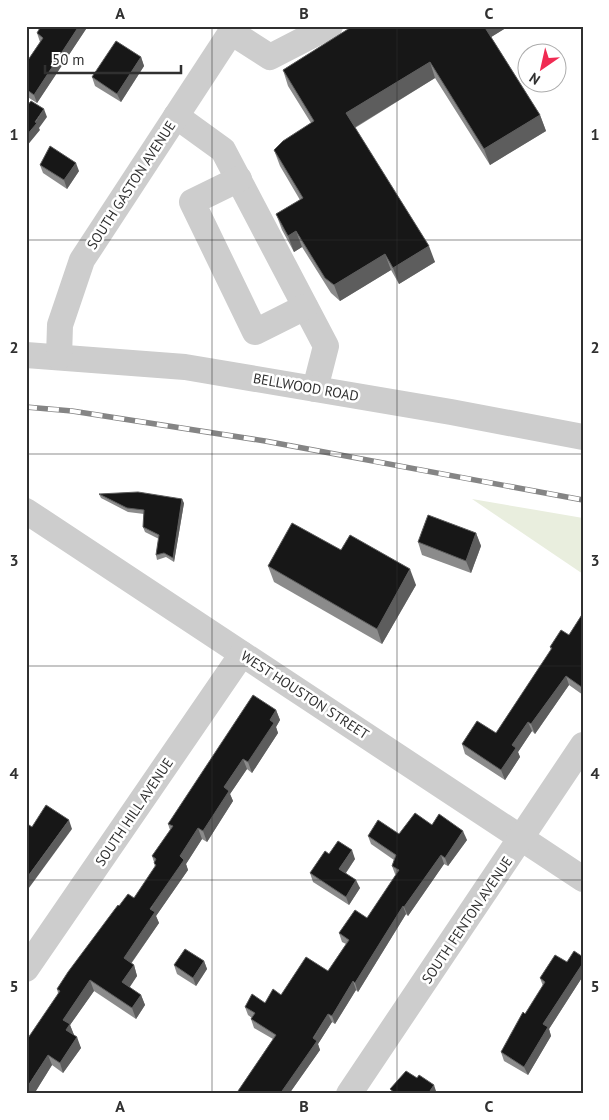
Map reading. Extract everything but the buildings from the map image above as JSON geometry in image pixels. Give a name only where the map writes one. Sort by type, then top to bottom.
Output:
[{"type":"street","points":[[233,29],[270,57],[330,26]]},
{"type":"street","name":"SOUTH GASTON AVENUE","points":[[60,357],[60,325],[82,260],[233,29]]},
{"type":"street","points":[[176,116],[223,150],[326,346],[315,388]]},
{"type":"street","points":[[239,179],[192,202],[255,332],[306,307]]},
{"type":"street","name":"BELLWOOD ROAD","points":[[26,354],[185,366],[583,437]]},
{"type":"street","name":"WEST HOUSTON STREET","points":[[28,516],[242,654],[583,879]]},
{"type":"street","name":"SOUTH HILL AVENUE","points":[[26,970],[242,654]]},
{"type":"street","name":"SOUTH FENTON AVENUE","points":[[350,1094],[583,745]]},
{"type":"green space","points":[[472,499],[583,518],[583,574]]},
{"type":"railway","points":[[26,407],[72,411],[265,441],[583,500]]}]
